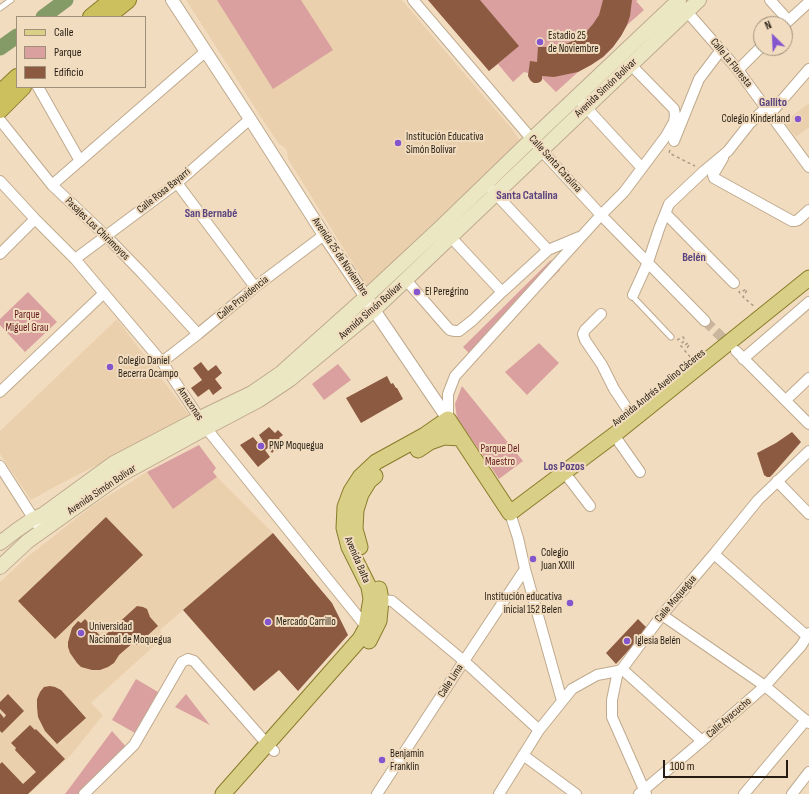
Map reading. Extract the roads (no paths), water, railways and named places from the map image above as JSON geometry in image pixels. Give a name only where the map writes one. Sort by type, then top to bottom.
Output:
[{"type":"highway","points":[[92,16],[112,0]]},
{"type":"highway","points":[[108,16],[128,0]]},
{"type":"highway","points":[[0,92],[16,78]]},
{"type":"highway","points":[[0,110],[22,88]]},
{"type":"main road","name":"Avenida Simón Bolívar","points":[[491,189],[532,139],[612,64],[680,3],[699,0]]},
{"type":"main road","name":"Avenida Simón Bolívar","points":[[0,543],[33,519],[44,514],[118,468],[203,422],[252,393],[281,373],[366,297],[446,232],[491,189],[541,150],[626,70],[680,3]]},
{"type":"main road","points":[[612,64],[626,70]]},
{"type":"main road","name":"Avenida Simón Bolívar","points":[[203,422],[259,400],[289,380],[374,310],[406,280],[446,232]]},
{"type":"main road","name":"Avenida Andrés Avelino Cáceres","points":[[508,510],[564,472],[614,435],[632,416],[693,360],[809,266]]},
{"type":"main road","name":"Avenida Andrés Avelino Cáceres","points":[[508,510],[609,429],[632,416],[809,278]]},
{"type":"main road","name":"Avenida 25 de Noviembre","points":[[448,419],[508,510]]},
{"type":"main road","name":"Avenida Balta","points":[[223,794],[271,748],[367,645],[370,630],[379,621],[376,599],[349,547],[344,528],[346,507],[351,491],[360,477],[376,462],[425,435],[448,419]]},
{"type":"main road","name":"Avenida Balta","points":[[376,599],[379,588],[359,545],[355,528],[356,510],[361,494],[369,481],[382,470],[430,442],[444,437],[460,438]]},
{"type":"main road","name":"Avenida Simón Bolívar","points":[[0,567],[28,541],[118,468]]},
{"type":"main road","name":"Avenida Balta","points":[[237,794],[271,748]]},
{"type":"street","name":"Avenida 25 de Noviembre","points":[[172,0],[324,235],[448,419]]},
{"type":"street","name":"Calle Santa Catalina","points":[[413,0],[541,150],[601,215],[705,321]]},
{"type":"street","points":[[770,0],[782,16]]},
{"type":"street","points":[[793,16],[809,2]]},
{"type":"street","name":"Calle La Floresta","points":[[680,3],[738,70],[809,167]]},
{"type":"street","points":[[674,141],[699,79],[721,50]]},
{"type":"street","points":[[52,185],[206,52]]},
{"type":"street","points":[[738,70],[753,55]]},
{"type":"street","points":[[448,419],[448,394],[455,376],[601,215],[624,192],[666,136],[674,122],[674,109],[626,70]]},
{"type":"street","points":[[809,71],[768,111],[750,123],[728,151],[713,175],[714,178],[792,221],[798,220],[809,210]]},
{"type":"street","points":[[39,88],[80,161]]},
{"type":"street","points":[[576,97],[642,168]]},
{"type":"street","name":"Calle Rosa Bayarri","points":[[74,259],[177,183],[250,119]]},
{"type":"street","name":"Pasajes Los Chirimoyos","points":[[0,120],[52,185],[106,236],[198,334]]},
{"type":"street","points":[[633,295],[648,262],[659,229],[670,204],[704,171],[728,151]]},
{"type":"street","name":"Amazonas","points":[[0,182],[74,259],[162,362],[203,422],[370,630]]},
{"type":"street","points":[[177,183],[255,287]]},
{"type":"street","points":[[491,189],[548,250]]},
{"type":"street","points":[[666,214],[734,283]]},
{"type":"street","points":[[0,254],[35,219]]},
{"type":"street","points":[[446,232],[502,292]]},
{"type":"street","name":"Calle Providencia","points":[[162,362],[255,287],[324,235]]},
{"type":"street","points":[[406,280],[450,330],[459,331],[473,320],[548,250],[582,236]]},
{"type":"street","points":[[0,392],[104,293]]},
{"type":"street","points":[[809,302],[740,355],[809,424]]},
{"type":"street","points":[[601,314],[583,334],[585,340],[602,365],[614,389],[632,416]]},
{"type":"street","points":[[786,400],[809,378]]},
{"type":"street","points":[[614,435],[640,472]]},
{"type":"street","name":"Calle Moquegua","points":[[620,670],[662,615],[758,500],[809,451]]},
{"type":"street","points":[[0,466],[42,531]]},
{"type":"street","points":[[564,472],[590,506]]},
{"type":"street","points":[[777,481],[809,514]]},
{"type":"street","points":[[508,510],[518,538],[525,569],[562,701]]},
{"type":"street","points":[[714,554],[808,635]]},
{"type":"street","name":"Calle Lima","points":[[381,793],[464,661],[525,569]]},
{"type":"street","points":[[376,599],[392,601],[464,661],[539,730]]},
{"type":"street","points":[[662,615],[765,686],[808,722],[744,794]]},
{"type":"street","name":"Calle Ayacucho","points":[[643,793],[765,686],[801,646],[808,635]]},
{"type":"street","points":[[84,794],[134,745],[182,662],[188,659],[194,661],[271,748]]},
{"type":"street","points":[[499,794],[539,730],[572,689],[597,675],[620,670]]},
{"type":"street","points":[[620,670],[702,741]]},
{"type":"street","points":[[620,670],[612,700],[612,717],[643,793]]},
{"type":"street","points":[[524,755],[576,794]]},
{"type":"street","points":[[792,794],[809,772]]},
{"type":"lane","points":[[0,8],[11,0]]},
{"type":"lane","points":[[633,295],[635,299],[671,337]]},
{"type":"waterway","points":[[44,16],[66,0]]},
{"type":"waterway","points":[[0,48],[16,37]]},
{"type":"tunnel","points":[[705,321],[732,347]]},
{"type":"place","name":"Estadio 25 de Noviembre","points":[[540,42]]},
{"type":"place","name":"Colegio Kinderland","points":[[798,119]]},
{"type":"place","name":"Institución Educativa Simón Bolívar","points":[[398,143]]},
{"type":"place","name":"El Peregrino","points":[[417,292]]},
{"type":"place","name":"Colegio Daniel Becerra Ocampo","points":[[110,367]]},
{"type":"place","name":"PNP Moquegua","points":[[261,446]]},
{"type":"place","name":"Colegio Juan XXIII","points":[[533,559]]},
{"type":"place","name":"Institución educativa inicial 152 Belen","points":[[570,603]]},
{"type":"place","name":"Mercado Carrillo","points":[[268,622]]},
{"type":"place","name":"Universidad Nacional de Moquegua","points":[[81,633]]},
{"type":"place","name":"Iglesia Belén","points":[[627,641]]},
{"type":"place","name":"Benjamin Franklin","points":[[382,760]]},
{"type":"district","name":"Gallito","points":[[773,103]]},
{"type":"district","name":"Santa Catalina","points":[[527,196]]},
{"type":"district","name":"San Bernabé","points":[[211,214]]},
{"type":"district","name":"Belén","points":[[694,258]]},
{"type":"district","name":"Los Pozos","points":[[564,467]]},
{"type":"park label","name":"Parque Miguel Grau","points":[[27,321]]},
{"type":"park label","name":"Parque Del Maestro","points":[[500,455]]}]
